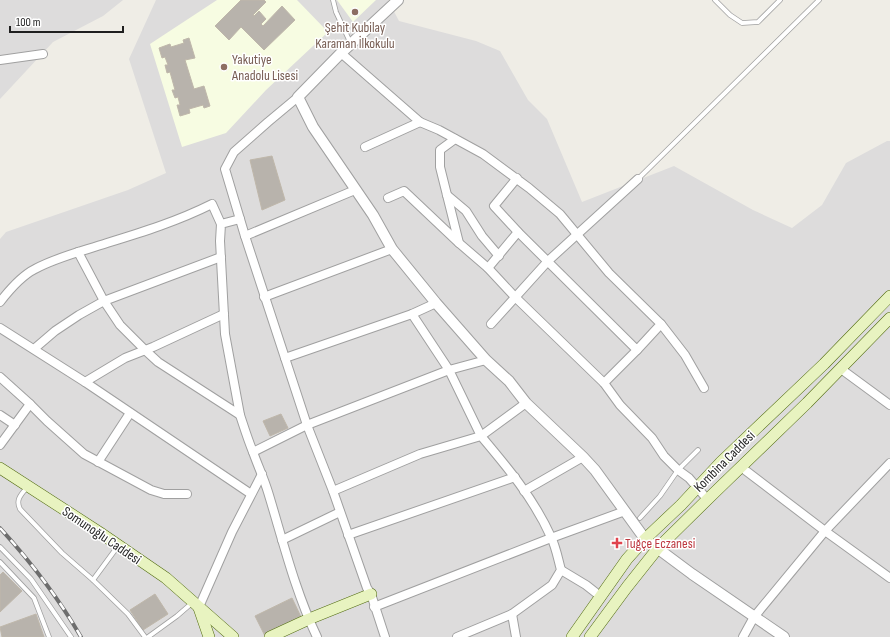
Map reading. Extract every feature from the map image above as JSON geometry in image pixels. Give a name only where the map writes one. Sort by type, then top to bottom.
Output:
[{"type":"main road","name":"Kombina Caddesi","points":[[572,637],[627,559],[721,462],[824,364],[890,296]]},
{"type":"main road","name":"Kombina Caddesi","points":[[590,637],[658,548],[807,403],[890,318]]},
{"type":"main road","name":"Somunoğlu Caddesi","points":[[0,468],[166,578],[233,637]]},
{"type":"main road","points":[[270,637],[308,618],[371,594]]},
{"type":"main road","points":[[196,605],[209,637]]},
{"type":"street","points":[[384,637],[371,594],[367,588],[333,491],[307,425],[264,297],[225,169],[234,152],[298,97],[398,0]]},
{"type":"street","points":[[0,60],[43,54]]},
{"type":"street","points":[[341,54],[420,122],[455,138],[483,154],[517,178],[560,214],[609,273],[661,324],[685,355],[704,388]]},
{"type":"street","points":[[298,97],[313,128],[354,190],[373,215],[392,249],[436,303],[486,360],[509,382],[526,403],[595,470],[646,539],[692,574],[784,637]]},
{"type":"street","points":[[365,147],[420,122]]},
{"type":"street","points":[[455,138],[440,150],[440,167],[459,243]]},
{"type":"street","points":[[517,178],[494,206],[518,232],[637,350]]},
{"type":"street","points":[[491,324],[548,261],[638,179]]},
{"type":"street","points":[[245,236],[354,190]]},
{"type":"street","points":[[388,198],[404,191],[488,268],[514,297],[604,383],[620,405],[652,438],[664,456],[678,470],[689,478],[707,499]]},
{"type":"street","points":[[447,195],[466,211],[482,236],[500,256]]},
{"type":"street","points":[[0,302],[18,281],[34,269],[78,252],[142,233],[188,216],[212,204],[221,224],[220,257],[225,334],[240,415],[268,491],[282,540],[314,635]]},
{"type":"street","points":[[221,224],[240,219]]},
{"type":"street","points":[[488,268],[500,256],[518,232]]},
{"type":"street","points":[[264,297],[392,249]]},
{"type":"street","points":[[78,252],[104,301],[120,325],[144,350],[158,362],[240,415]]},
{"type":"street","points":[[34,349],[55,330],[104,301],[220,257]]},
{"type":"street","points":[[285,358],[412,314],[436,303]]},
{"type":"street","points":[[85,382],[125,358],[224,314]]},
{"type":"street","points":[[412,314],[449,370],[480,436],[515,477],[524,491],[551,538],[561,570],[586,585],[600,596]]},
{"type":"street","points":[[604,383],[661,324]]},
{"type":"street","points":[[0,328],[85,382],[251,494]]},
{"type":"street","points":[[253,452],[307,425],[449,370],[486,360]]},
{"type":"street","points":[[840,369],[890,405]]},
{"type":"street","points":[[0,377],[84,454],[151,490],[164,494],[187,494]]},
{"type":"street","points":[[333,491],[420,454],[480,436],[526,403]]},
{"type":"street","points":[[0,445],[30,404]]},
{"type":"street","points":[[98,462],[130,413]]},
{"type":"street","points":[[0,414],[15,425]]},
{"type":"street","points":[[524,491],[583,457]]},
{"type":"street","points":[[743,637],[754,617],[825,531],[890,463]]},
{"type":"street","points":[[740,467],[890,578]]},
{"type":"street","points":[[196,605],[262,474]]},
{"type":"street","points":[[348,535],[515,477]]},
{"type":"street","points":[[374,607],[551,538],[625,511]]},
{"type":"street","points":[[282,540],[340,512]]},
{"type":"street","points":[[457,637],[512,614],[552,585],[561,570]]},
{"type":"street","points":[[512,614],[516,637]]},
{"type":"lane","points":[[333,0],[336,12],[351,44]]},
{"type":"lane","points":[[715,0],[730,15],[742,23],[758,22],[780,0]]},
{"type":"lane","points":[[638,179],[819,0]]},
{"type":"lane","points":[[640,518],[660,496],[678,470],[698,450]]},
{"type":"lane","points":[[28,486],[18,499],[20,509],[62,553],[93,580],[128,614],[145,637]]},
{"type":"lane","points":[[93,580],[118,545]]},
{"type":"lane","points":[[0,547],[31,579],[71,637]]},
{"type":"lane","points":[[0,562],[34,598],[49,637]]},
{"type":"lane","points":[[148,637],[177,616],[196,605]]},
{"type":"shaded area","points":[[0,0],[123,0],[103,16],[53,42],[0,99]]},
{"type":"shaded area","points":[[156,0],[388,0],[399,21],[476,41],[500,51],[528,100],[547,119],[582,202],[674,166],[753,210],[792,228],[822,205],[846,163],[887,141],[890,141],[890,637],[0,637],[0,239],[6,232],[128,190],[166,173],[129,59]]},
{"type":"shaded area","name":"Yakutiye Anadolu Lisesi","points":[[217,0],[297,0],[328,32],[266,90],[226,133],[182,147],[150,44]]},
{"type":"shaded area","name":"Şehit Kubilay Karaman İlkokulu","points":[[337,0],[376,0],[353,22]]},
{"type":"building","points":[[241,0],[264,0],[266,2],[253,15],[254,16],[259,11],[266,19],[261,24],[263,26],[282,6],[295,20],[264,50],[241,27],[229,40],[215,26]]},
{"type":"building","points":[[189,38],[195,58],[185,60],[194,89],[204,86],[210,106],[204,108],[203,105],[189,109],[190,113],[180,116],[177,105],[180,105],[178,97],[175,98],[172,90],[175,90],[170,72],[167,73],[165,65],[168,65],[165,57],[162,58],[159,48],[170,44],[171,47],[184,43],[183,40]]},
{"type":"building","points":[[272,156],[285,200],[262,210],[250,160]]},
{"type":"building","points":[[281,414],[288,428],[270,436],[263,421]]},
{"type":"building","points":[[3,572],[22,591],[0,612],[0,575]]},
{"type":"building","points":[[155,594],[168,614],[143,630],[130,610]]},
{"type":"building","points":[[292,598],[302,619],[265,636],[255,616]]},
{"type":"building","points":[[36,614],[44,637],[2,637],[0,627]]},
{"type":"railway","points":[[0,528],[44,580],[81,637]]},
{"type":"place","name":"Şehit Kubilay Karaman İlkokulu","points":[[355,12]]},
{"type":"place","name":"Yakutiye Anadolu Lisesi","points":[[224,67]]},
{"type":"place","name":"Tuğçe Eczanesi","points":[[617,543]]}]
